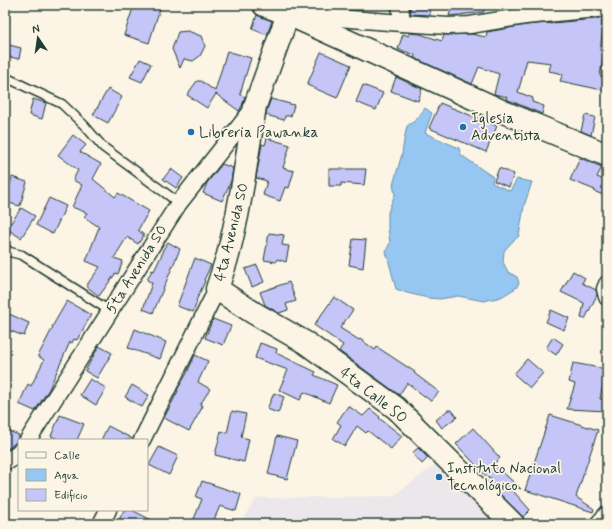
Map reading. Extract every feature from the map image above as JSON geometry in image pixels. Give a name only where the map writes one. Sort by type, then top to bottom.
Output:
[{"type":"street","points":[[264,5],[290,10],[402,23],[448,26],[470,25],[525,16],[607,8]]},
{"type":"street","points":[[400,5],[402,23]]},
{"type":"street","points":[[290,10],[506,113],[607,155]]},
{"type":"street","name":"4ta Avenida SO","points":[[142,439],[217,289],[228,255],[237,216],[255,106],[290,10]]},
{"type":"street","name":"5ta Avenida SO","points":[[29,439],[179,203],[255,106]]},
{"type":"street","points":[[607,284],[605,289],[607,297]]},
{"type":"street","name":"4ta Calle SO","points":[[217,289],[254,313],[306,343],[396,408],[513,524]]},
{"type":"street","points":[[5,461],[10,460],[18,453]]},
{"type":"street","points":[[101,524],[108,511]]},
{"type":"street","points":[[598,524],[607,514]]},
{"type":"lane","points":[[5,76],[62,104],[85,126],[103,147],[179,203]]},
{"type":"lane","points":[[5,248],[10,252],[22,254],[110,311]]},
{"type":"shaded area","name":"Instituto Nacional Tecnológico","points":[[443,459],[507,524],[239,524],[257,498],[393,496]]},
{"type":"water","points":[[425,108],[432,113],[425,133],[459,148],[461,155],[493,177],[492,183],[510,191],[517,179],[532,182],[524,206],[519,236],[504,251],[503,262],[508,272],[517,277],[519,283],[516,288],[501,297],[484,301],[458,296],[440,299],[428,298],[396,289],[386,251],[390,243],[388,212],[395,194],[393,185],[402,154],[407,126],[416,120]]},
{"type":"building","points":[[134,5],[161,5],[149,43],[124,35]]},
{"type":"building","points":[[410,5],[429,5],[430,15],[411,14]]},
{"type":"building","points":[[452,5],[483,5],[484,12],[449,16]]},
{"type":"building","points":[[257,15],[272,21],[267,35],[252,29]]},
{"type":"building","points":[[596,19],[602,20],[601,28],[603,28],[600,51],[604,52],[600,76],[607,77],[607,91],[560,81],[563,74],[549,71],[551,63],[527,60],[518,92],[533,98],[532,102],[544,106],[542,114],[506,99],[507,97],[494,94],[499,74],[479,67],[472,84],[414,58],[415,55],[398,49],[403,34],[409,36],[409,33],[420,34],[442,41],[444,35],[471,34],[486,37],[487,32],[526,25],[552,24]]},
{"type":"building","points":[[188,31],[201,36],[205,46],[200,56],[193,61],[184,59],[180,68],[172,49],[178,32]]},
{"type":"building","points":[[5,44],[21,48],[19,59],[5,56]]},
{"type":"building","points":[[227,51],[251,58],[240,94],[245,97],[239,111],[216,94],[207,108],[187,95],[197,81],[201,81],[215,91]]},
{"type":"building","points":[[321,52],[351,65],[337,98],[307,85]]},
{"type":"building","points":[[140,59],[151,64],[142,82],[130,77]]},
{"type":"building","points":[[396,77],[422,89],[418,101],[391,91]]},
{"type":"building","points":[[363,85],[383,93],[376,110],[356,102]]},
{"type":"building","points":[[108,89],[122,97],[108,123],[93,115]]},
{"type":"building","points":[[33,99],[46,103],[42,119],[29,115]]},
{"type":"building","points":[[271,99],[294,105],[291,116],[285,116],[284,120],[266,115]]},
{"type":"building","name":"Iglesia Adventista","points":[[440,103],[497,126],[486,152],[429,128]]},
{"type":"building","points":[[585,115],[595,117],[591,135],[581,131]]},
{"type":"building","points":[[73,135],[86,145],[80,152],[101,164],[93,179],[115,197],[118,193],[149,211],[138,230],[144,235],[138,244],[127,237],[114,258],[123,261],[118,274],[116,273],[99,296],[86,286],[100,267],[86,261],[99,227],[84,217],[87,213],[72,207],[82,185],[73,180],[78,170],[58,155]]},
{"type":"building","points":[[267,138],[290,145],[283,168],[294,171],[289,188],[285,187],[280,201],[263,195],[267,181],[256,178],[262,144],[265,145]]},
{"type":"building","points":[[580,158],[602,167],[597,177],[607,181],[607,197],[594,191],[595,190],[570,180]]},
{"type":"building","points":[[222,164],[233,168],[231,181],[222,201],[203,193],[207,183]]},
{"type":"building","points":[[499,168],[514,174],[509,187],[494,181]]},
{"type":"building","points":[[171,169],[183,178],[176,188],[163,179]]},
{"type":"building","points":[[329,169],[366,169],[364,185],[341,183],[341,186],[329,186]]},
{"type":"building","points":[[12,177],[27,182],[20,206],[5,202]]},
{"type":"building","points":[[49,198],[66,206],[53,234],[36,225]]},
{"type":"building","points":[[21,208],[35,216],[21,238],[7,229]]},
{"type":"building","points":[[269,233],[284,235],[282,245],[289,246],[286,262],[277,259],[276,262],[264,260]]},
{"type":"building","points":[[353,239],[366,240],[363,268],[349,265]]},
{"type":"building","points":[[168,242],[180,249],[153,313],[143,309],[152,283],[147,280],[152,270],[154,271],[163,252],[162,251]]},
{"type":"building","points":[[195,258],[211,265],[193,312],[177,306]]},
{"type":"building","points":[[257,265],[264,282],[252,287],[245,269]]},
{"type":"building","points":[[573,271],[585,278],[582,283],[596,290],[597,295],[585,319],[581,318],[584,303],[561,292]]},
{"type":"building","points":[[289,282],[296,301],[286,304],[288,310],[279,313],[265,305],[260,292]]},
{"type":"building","points":[[334,297],[353,310],[340,328],[359,340],[360,339],[375,350],[377,347],[415,372],[414,373],[439,392],[431,401],[407,383],[399,395],[339,351],[343,345],[314,325]]},
{"type":"building","points":[[67,301],[91,315],[77,340],[74,339],[72,343],[70,342],[49,389],[35,411],[19,404],[28,384],[31,386],[44,360],[38,356]]},
{"type":"building","points":[[551,310],[569,318],[564,330],[546,322]]},
{"type":"building","points":[[5,312],[29,323],[24,336],[5,329]]},
{"type":"building","points":[[213,319],[231,326],[223,345],[205,338]]},
{"type":"building","points":[[135,329],[166,342],[160,359],[128,348]]},
{"type":"building","points":[[553,337],[563,344],[556,355],[546,348]]},
{"type":"building","points":[[260,343],[277,349],[276,353],[316,372],[314,375],[337,385],[329,403],[304,392],[300,400],[279,390],[288,370],[255,358]]},
{"type":"building","points":[[99,346],[112,353],[97,378],[85,371]]},
{"type":"building","points":[[195,355],[208,361],[198,382],[210,389],[200,405],[203,406],[189,431],[164,418]]},
{"type":"building","points":[[527,359],[543,373],[530,388],[514,374]]},
{"type":"building","points":[[573,363],[606,369],[600,399],[607,399],[607,411],[567,409],[575,384],[569,382]]},
{"type":"building","points":[[90,379],[106,388],[96,405],[80,395]]},
{"type":"building","points":[[132,385],[149,395],[142,407],[125,397]]},
{"type":"building","points":[[274,393],[284,397],[278,413],[267,409]]},
{"type":"building","points":[[348,406],[363,416],[370,409],[402,436],[391,449],[368,431],[366,433],[357,426],[345,446],[333,439],[341,425],[337,422]]},
{"type":"building","points":[[448,410],[452,410],[457,417],[442,428],[436,420]]},
{"type":"building","points":[[232,411],[246,414],[241,437],[249,439],[244,462],[215,455],[221,431],[227,433]]},
{"type":"building","points":[[60,415],[84,424],[77,439],[58,439],[51,436]]},
{"type":"building","points":[[550,415],[598,430],[576,497],[594,509],[593,512],[525,490]]},
{"type":"building","points":[[108,426],[133,439],[102,439]]},
{"type":"building","points":[[473,428],[500,458],[494,464],[521,489],[507,484],[530,510],[523,517],[490,484],[493,480],[488,478],[456,444]]},
{"type":"building","points":[[5,430],[19,435],[15,443],[5,451]]},
{"type":"building","points":[[277,436],[297,441],[287,479],[268,474]]},
{"type":"building","points":[[159,447],[178,456],[169,475],[149,465]]},
{"type":"building","points":[[418,448],[428,458],[422,464],[412,453]]},
{"type":"building","points":[[202,481],[241,494],[236,511],[220,506],[212,524],[192,524],[202,499],[196,497]]},
{"type":"building","points":[[124,511],[134,511],[159,524],[117,524]]},
{"type":"place","name":"Iglesia Adventista","points":[[463,127]]},
{"type":"place","name":"Libreria Pawanka","points":[[191,132]]},
{"type":"place","name":"Instituto Nacional Tecnológico","points":[[439,477]]}]
